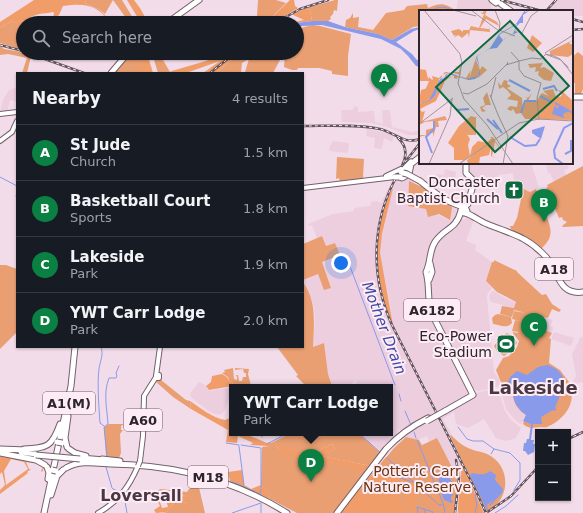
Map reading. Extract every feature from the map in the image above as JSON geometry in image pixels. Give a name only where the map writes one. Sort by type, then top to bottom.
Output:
[{"type":"highway","points":[[178,16],[200,0]]},
{"type":"highway","points":[[497,2],[509,10]]},
{"type":"highway","points":[[111,72],[121,60]]},
{"type":"highway","points":[[573,97],[583,99]]},
{"type":"highway","points":[[403,172],[419,157]]},
{"type":"highway","points":[[464,210],[468,204],[473,185],[471,176],[466,172],[466,164]]},
{"type":"highway","name":"A18","points":[[403,172],[420,181],[431,190]]},
{"type":"highway","name":"A18","points":[[403,172],[412,175],[431,190],[487,224],[516,235],[530,243],[545,255],[564,287],[574,292],[583,291]]},
{"type":"highway","name":"A18","points":[[403,172],[464,210]]},
{"type":"highway","name":"A6182","points":[[464,210],[454,227],[442,236],[436,243],[431,255],[429,293],[432,310],[473,392]]},
{"type":"highway","name":"A1(M)","points":[[45,512],[70,391],[75,350]]},
{"type":"highway","points":[[45,512],[58,474],[71,460],[71,454],[64,445],[70,391]]},
{"type":"highway","name":"A1(M)","points":[[48,445],[57,436],[70,391]]},
{"type":"highway","points":[[337,513],[390,444],[405,433],[444,411],[473,392]]},
{"type":"highway","points":[[444,411],[473,392]]},
{"type":"highway","points":[[337,513],[400,438],[405,433],[427,420]]},
{"type":"highway","points":[[0,451],[38,450],[48,445],[64,445],[75,453],[82,455],[136,464]]},
{"type":"highway","points":[[45,512],[49,475],[48,467],[42,455],[48,445]]},
{"type":"highway","points":[[0,451],[36,460],[48,467],[64,469],[77,463],[136,464]]},
{"type":"highway","name":"M18","points":[[0,451],[156,466],[182,471],[222,481],[291,513]]},
{"type":"highway","points":[[281,508],[287,513]]},
{"type":"main road","points":[[0,114],[16,113]]},
{"type":"main road","points":[[0,141],[12,132],[16,123]]},
{"type":"main road","points":[[384,177],[403,172]]},
{"type":"main road","points":[[374,178],[403,172]]},
{"type":"main road","points":[[304,187],[366,180],[403,172]]},
{"type":"main road","name":"A60","points":[[98,513],[117,501],[132,481],[143,436],[144,396],[156,376],[160,348]]},
{"type":"shaded area","points":[[34,0],[86,0],[85,3],[100,10],[106,16],[90,6],[78,5],[63,6],[58,16],[54,16],[53,12],[31,16],[16,16],[16,23],[12,21],[0,28],[0,22]]},
{"type":"shaded area","points":[[127,0],[134,0],[144,16],[137,16]]},
{"type":"shaded area","points":[[290,0],[294,0],[295,6],[298,8],[285,16],[273,16]]},
{"type":"shaded area","points":[[458,0],[491,0],[492,10],[456,10]]},
{"type":"shaded area","points":[[558,0],[583,0],[583,16],[573,16],[573,10],[548,10]]},
{"type":"shaded area","points":[[307,8],[310,10],[312,21],[304,22],[304,16],[295,16],[291,14]]},
{"type":"shaded area","points":[[140,60],[149,60],[153,72],[145,72],[139,69]]},
{"type":"shaded area","points":[[231,60],[217,72],[204,72],[220,61],[189,72],[169,72],[206,61]]},
{"type":"shaded area","points":[[16,87],[16,102],[10,100],[7,113],[0,113],[3,100],[9,90]]},
{"type":"shaded area","points":[[354,106],[358,107],[358,112],[374,111],[375,122],[383,124],[382,110],[390,110],[391,127],[413,132],[419,130],[419,135],[408,135],[384,126],[370,123],[342,122],[341,110],[353,110]]},
{"type":"shaded area","points":[[367,129],[392,134],[394,136],[392,142],[384,138],[382,149],[374,148],[375,138],[366,136]]},
{"type":"shaded area","points":[[333,141],[349,143],[348,153],[330,151],[329,148]]},
{"type":"shaded area","points":[[466,164],[535,164],[532,166],[539,188],[531,192],[516,185],[517,198],[521,198],[516,199],[513,173],[498,175],[499,183],[494,184],[497,186],[482,185],[473,188],[467,175]]},
{"type":"shaded area","points":[[546,164],[562,164],[563,166],[568,165],[569,168],[564,170],[566,175],[554,182],[550,173],[548,173]]},
{"type":"shaded area","points":[[445,169],[456,172],[454,186],[436,181],[437,174],[444,175]]},
{"type":"shaded area","points":[[398,173],[417,182],[409,182],[408,206],[426,209],[449,220],[453,207],[459,210],[458,218],[463,220],[467,218],[474,219],[466,241],[476,245],[475,250],[492,262],[486,282],[492,288],[487,297],[494,372],[499,379],[500,384],[497,387],[478,391],[473,388],[476,396],[476,393],[495,389],[498,390],[505,411],[511,420],[521,428],[514,439],[506,441],[496,438],[484,419],[468,428],[456,424],[454,412],[443,419],[452,435],[450,436],[462,459],[460,461],[462,469],[460,483],[457,483],[455,473],[437,439],[429,442],[427,436],[418,440],[406,437],[402,439],[401,431],[399,429],[398,433],[382,452],[363,436],[393,436],[393,384],[357,384],[356,380],[352,384],[331,384],[328,374],[323,343],[313,347],[315,316],[312,300],[304,280],[318,274],[331,287],[322,262],[326,246],[322,236],[317,238],[312,225],[309,226],[308,224],[333,214],[354,211],[354,208],[370,206],[371,202],[377,201],[381,203],[393,179]],"holes":[[[392,190],[380,249],[380,257],[390,303],[392,321],[380,288],[377,251],[384,209]]]},
{"type":"shaded area","points":[[393,188],[382,234],[380,253],[393,325],[385,305],[379,281],[377,253],[383,211]]},
{"type":"shaded area","points":[[492,291],[516,303],[514,308],[491,302],[489,296]]},
{"type":"shaded area","points":[[529,314],[541,319],[542,317],[553,320],[550,326],[554,327],[551,333],[525,323]]},
{"type":"shaded area","points":[[554,332],[574,338],[571,346],[551,339]]},
{"type":"shaded area","points":[[581,336],[583,338],[583,382],[574,384],[572,383],[576,376],[572,354]]},
{"type":"shaded area","points":[[222,374],[227,377],[229,381],[233,382],[232,384],[229,384],[229,387],[209,390],[206,386],[211,382],[212,376]]},
{"type":"shaded area","points":[[199,382],[205,385],[209,391],[229,388],[229,400],[225,410],[218,415],[210,412],[192,398],[190,395]]},
{"type":"shaded area","points":[[505,388],[513,389],[515,404],[526,415],[520,424],[506,409],[502,394]]},
{"type":"shaded area","points":[[190,401],[215,417],[225,420],[229,418],[229,436],[238,436],[237,443],[226,442],[228,430],[191,409]]},
{"type":"shaded area","points":[[238,436],[250,436],[272,444],[269,446],[250,445],[253,443]]},
{"type":"shaded area","points":[[332,444],[335,449],[322,456],[371,466],[366,470],[314,460],[303,462],[299,460],[301,457],[279,453],[279,449],[275,445],[311,454]]},
{"type":"shaded area","points":[[0,455],[37,461],[45,466],[42,472],[43,467],[38,463],[26,462],[29,469],[31,469],[27,472],[28,473],[0,494],[0,490],[5,485],[2,472],[0,474]],"holes":[[[11,459],[24,462],[28,469],[6,485],[4,471]]]},
{"type":"shaded area","points":[[386,457],[389,460],[382,467],[384,471],[395,475],[402,472],[437,504],[434,506],[419,492],[415,499],[416,513],[413,513],[413,510],[410,510],[402,490],[393,480],[405,511],[408,511],[403,513],[340,513]]},
{"type":"shaded area","name":"Potteric Carr Nature Reserve","points":[[460,461],[484,513],[458,513],[461,480]]},
{"type":"shaded area","points":[[425,467],[427,467],[442,504],[421,488],[431,483]]},
{"type":"shaded area","points":[[242,470],[244,485],[251,489],[261,485],[269,493],[270,499],[230,482],[228,472]]},
{"type":"shaded area","points":[[156,491],[162,508],[168,507],[166,500],[185,495],[188,502],[182,503],[175,501],[167,512],[156,513],[154,510],[160,506],[153,492]]},
{"type":"green space","points":[[86,0],[113,0],[105,14],[85,3]]},
{"type":"green space","points":[[113,0],[122,0],[132,16],[125,16]]},
{"type":"green space","points":[[258,0],[276,0],[286,3],[273,16],[257,16]]},
{"type":"green space","points":[[338,0],[337,11],[334,10],[330,17],[331,19],[328,21],[312,21],[310,10],[307,8]]},
{"type":"green space","points":[[427,4],[428,8],[443,4],[455,10],[419,10],[419,26],[413,27],[392,40],[378,34],[345,27],[346,20],[350,18],[353,13],[353,18],[359,17],[358,27],[373,30],[386,13],[404,10],[407,6]]},
{"type":"green space","points":[[12,21],[16,23],[16,48],[0,43],[0,28]]},
{"type":"green space","points":[[312,25],[320,26],[351,34],[348,56],[348,76],[332,74],[332,71],[319,68],[298,68],[297,70],[292,70],[284,67],[284,60],[304,60],[304,27]]},
{"type":"green space","points":[[0,45],[4,49],[16,51],[16,56],[8,54],[0,55]]},
{"type":"green space","points":[[578,52],[583,56],[583,89],[581,94],[575,95],[575,83],[573,83],[573,56]]},
{"type":"green space","points":[[26,60],[30,60],[27,72],[22,72]]},
{"type":"green space","points":[[123,60],[140,60],[140,63],[145,72],[113,72]]},
{"type":"green space","points":[[154,60],[163,60],[170,72],[158,72]]},
{"type":"green space","points":[[231,60],[247,60],[242,63],[241,72],[217,72]]},
{"type":"green space","points":[[249,60],[280,60],[274,72],[245,72]]},
{"type":"green space","points":[[337,157],[364,159],[363,178],[340,182],[339,178],[336,179]]},
{"type":"green space","points":[[583,166],[583,226],[563,227],[562,226],[567,222],[563,220],[562,217],[559,218],[546,188],[548,187],[547,185]]},
{"type":"green space","points":[[409,181],[427,189],[438,198],[451,204],[452,208],[450,220],[439,214],[428,217],[426,209],[408,206]]},
{"type":"green space","points":[[516,185],[530,192],[536,189],[544,206],[543,208],[549,224],[550,233],[547,243],[542,248],[537,247],[511,229],[510,226],[513,226],[517,218],[521,199],[517,198]]},
{"type":"green space","points":[[322,236],[326,246],[335,243],[340,255],[322,262],[331,288],[324,290],[318,274],[304,280],[304,244]]},
{"type":"green space","name":"Lakeside","points":[[494,260],[517,271],[542,295],[546,294],[552,304],[561,310],[559,312],[552,309],[548,318],[543,317],[542,319],[529,314],[525,323],[552,333],[549,338],[551,339],[549,363],[560,370],[569,382],[568,386],[572,398],[571,404],[564,415],[547,427],[531,428],[523,424],[526,415],[515,404],[513,389],[503,385],[496,370],[503,358],[509,356],[517,347],[519,341],[513,333],[518,332],[512,331],[515,320],[524,322],[512,319],[514,311],[526,313],[514,310],[512,317],[500,314],[502,306],[514,308],[516,302],[497,292],[486,281]]},
{"type":"green space","points":[[0,265],[6,265],[16,269],[16,333],[0,349]]},
{"type":"green space","points":[[304,284],[311,297],[313,305],[313,347],[324,343],[328,374],[331,384],[304,384],[296,376],[298,375],[278,348],[304,348]]},
{"type":"green space","points":[[498,314],[511,317],[512,323],[507,326],[493,324],[492,318]]},
{"type":"green space","name":"Eco-Power Stadium","points":[[507,333],[514,337],[517,343],[511,351],[504,356],[497,351],[494,346],[500,338]]},
{"type":"green space","points":[[233,368],[234,379],[237,380],[236,375],[238,375],[239,381],[242,381],[243,377],[246,377],[246,373],[244,373],[243,369],[235,370],[235,368],[249,369],[248,374],[250,384],[233,384],[233,382],[229,381],[228,377],[222,373],[225,372],[224,370]]},
{"type":"green space","points":[[161,380],[186,400],[190,401],[191,409],[173,397],[155,381]]},
{"type":"green space","points":[[109,424],[124,424],[121,426],[121,430],[123,430],[120,434],[121,453],[119,458],[106,456],[104,427]]},
{"type":"green space","name":"Potteric Carr Nature Reserve","points":[[451,435],[466,447],[492,457],[499,463],[504,472],[505,487],[503,495],[499,502],[487,512],[450,436]]},
{"type":"green space","points":[[285,436],[361,436],[381,453],[371,466],[321,456],[335,449],[332,444],[311,454],[276,446],[279,449],[370,469],[336,513],[297,513],[270,499],[269,494],[261,485],[262,447],[269,446],[271,443]]},
{"type":"green space","name":"Potteric Carr Nature Reserve","points":[[406,437],[419,440],[422,445],[437,438],[457,479],[455,513],[340,513],[394,448]]},
{"type":"green space","points":[[197,479],[205,513],[162,513],[167,512],[175,501],[182,503],[187,502],[185,495],[166,500],[159,500],[156,491],[161,489],[187,492]]},
{"type":"water","points":[[328,21],[345,27],[378,34],[392,40],[411,29],[419,27],[419,29],[396,42],[419,61],[419,67],[416,66],[401,49],[381,39],[322,25],[304,26],[304,22]]},
{"type":"water","name":"Lakeside","points":[[547,365],[557,370],[565,381],[566,390],[565,395],[560,395],[555,411],[553,410],[541,417],[542,424],[533,424],[531,440],[534,440],[533,444],[535,444],[534,452],[528,455],[525,451],[523,451],[524,443],[526,443],[527,439],[529,439],[531,424],[523,421],[526,415],[516,404],[513,397],[513,389],[506,388],[510,377],[517,371],[527,375],[538,367]]},
{"type":"water","points":[[490,471],[496,475],[495,480],[503,489],[502,493],[490,506],[489,505],[494,499],[487,505],[487,510],[470,475],[472,473],[484,474]]},
{"type":"water","points":[[447,473],[453,485],[453,494],[451,497],[451,500],[453,501],[452,503],[444,500],[439,486],[439,477]]},
{"type":"waterway","points":[[434,10],[442,7],[451,10]]},
{"type":"waterway","points":[[0,177],[16,185]]},
{"type":"waterway","name":"Mother Drain","points":[[346,256],[395,385]]},
{"type":"waterway","points":[[101,348],[102,355],[98,375],[98,396],[100,423],[104,426]]},
{"type":"waterway","points":[[107,456],[104,427],[108,424],[106,389],[109,378],[116,378],[116,373],[119,366]]},
{"type":"waterway","name":"Mother Drain","points":[[399,394],[401,401]]},
{"type":"waterway","name":"Mother Drain","points":[[405,411],[411,425]]},
{"type":"waterway","points":[[458,427],[467,439],[473,441],[483,441],[494,449],[510,453],[520,463],[520,480],[514,491]]},
{"type":"waterway","name":"Mother Drain","points":[[414,432],[416,438]]},
{"type":"waterway","points":[[267,444],[282,436]]},
{"type":"waterway","points":[[362,436],[381,453]]},
{"type":"waterway","name":"Mother Drain","points":[[417,440],[444,506],[445,513]]},
{"type":"waterway","points":[[226,443],[239,445]]},
{"type":"waterway","points":[[241,445],[261,448],[261,487]]},
{"type":"waterway","points":[[239,446],[244,485]]},
{"type":"waterway","points":[[491,454],[494,449]]},
{"type":"waterway","points":[[387,458],[439,505],[443,505]]},
{"type":"waterway","points":[[106,467],[112,488],[120,492]]},
{"type":"waterway","points":[[389,473],[395,476],[403,472]]},
{"type":"waterway","points":[[395,476],[412,482]]},
{"type":"waterway","points":[[233,482],[260,494],[261,489]]},
{"type":"waterway","points":[[475,513],[477,505],[475,495],[479,492]]},
{"type":"waterway","points":[[122,494],[124,496],[127,513]]},
{"type":"waterway","points":[[495,513],[506,506],[518,495]]},
{"type":"waterway","points":[[232,513],[261,503]]},
{"type":"waterway","points":[[261,504],[261,513]]},
{"type":"waterway","points":[[267,504],[281,513]]},
{"type":"waterway","points":[[418,513],[417,507],[433,512],[432,513]]},
{"type":"waterway","points":[[424,509],[425,513]]},
{"type":"railway","points":[[288,16],[300,9],[328,0]]},
{"type":"railway","points":[[501,0],[538,10]]},
{"type":"railway","points":[[547,10],[556,0]]},
{"type":"railway","points":[[573,19],[583,22]]},
{"type":"railway","points":[[573,30],[583,29]]},
{"type":"railway","points":[[0,45],[16,49]]},
{"type":"railway","points":[[48,60],[81,72]]},
{"type":"railway","points":[[211,72],[226,60]]},
{"type":"railway","points":[[304,126],[371,127],[404,139],[419,139]]},
{"type":"railway","points":[[398,138],[405,148],[405,159],[402,166]]},
{"type":"railway","points":[[405,162],[419,144]]},
{"type":"railway","points":[[398,174],[389,192],[383,211],[378,230],[377,249],[377,268],[380,287],[392,325],[486,513],[511,496],[535,470]]},
{"type":"railway","points":[[571,438],[583,432]]},
{"type":"railway","points":[[455,513],[459,477],[456,460]]},
{"type":"place","name":"St Jude","points":[[384,97]]},
{"type":"place","name":"Doncaster Baptist Church","points":[[514,190]]},
{"type":"place","name":"Basketball Court","points":[[544,222]]},
{"type":"place","name":"Eco-Power Stadium","points":[[506,344]]},
{"type":"place","name":"Lakeside","points":[[534,346]]},
{"type":"place","name":"YWT Carr Lodge","points":[[311,482]]},
{"type":"district","name":"Lakeside","points":[[533,387]]},
{"type":"district","name":"Loversall","points":[[141,495]]}]
